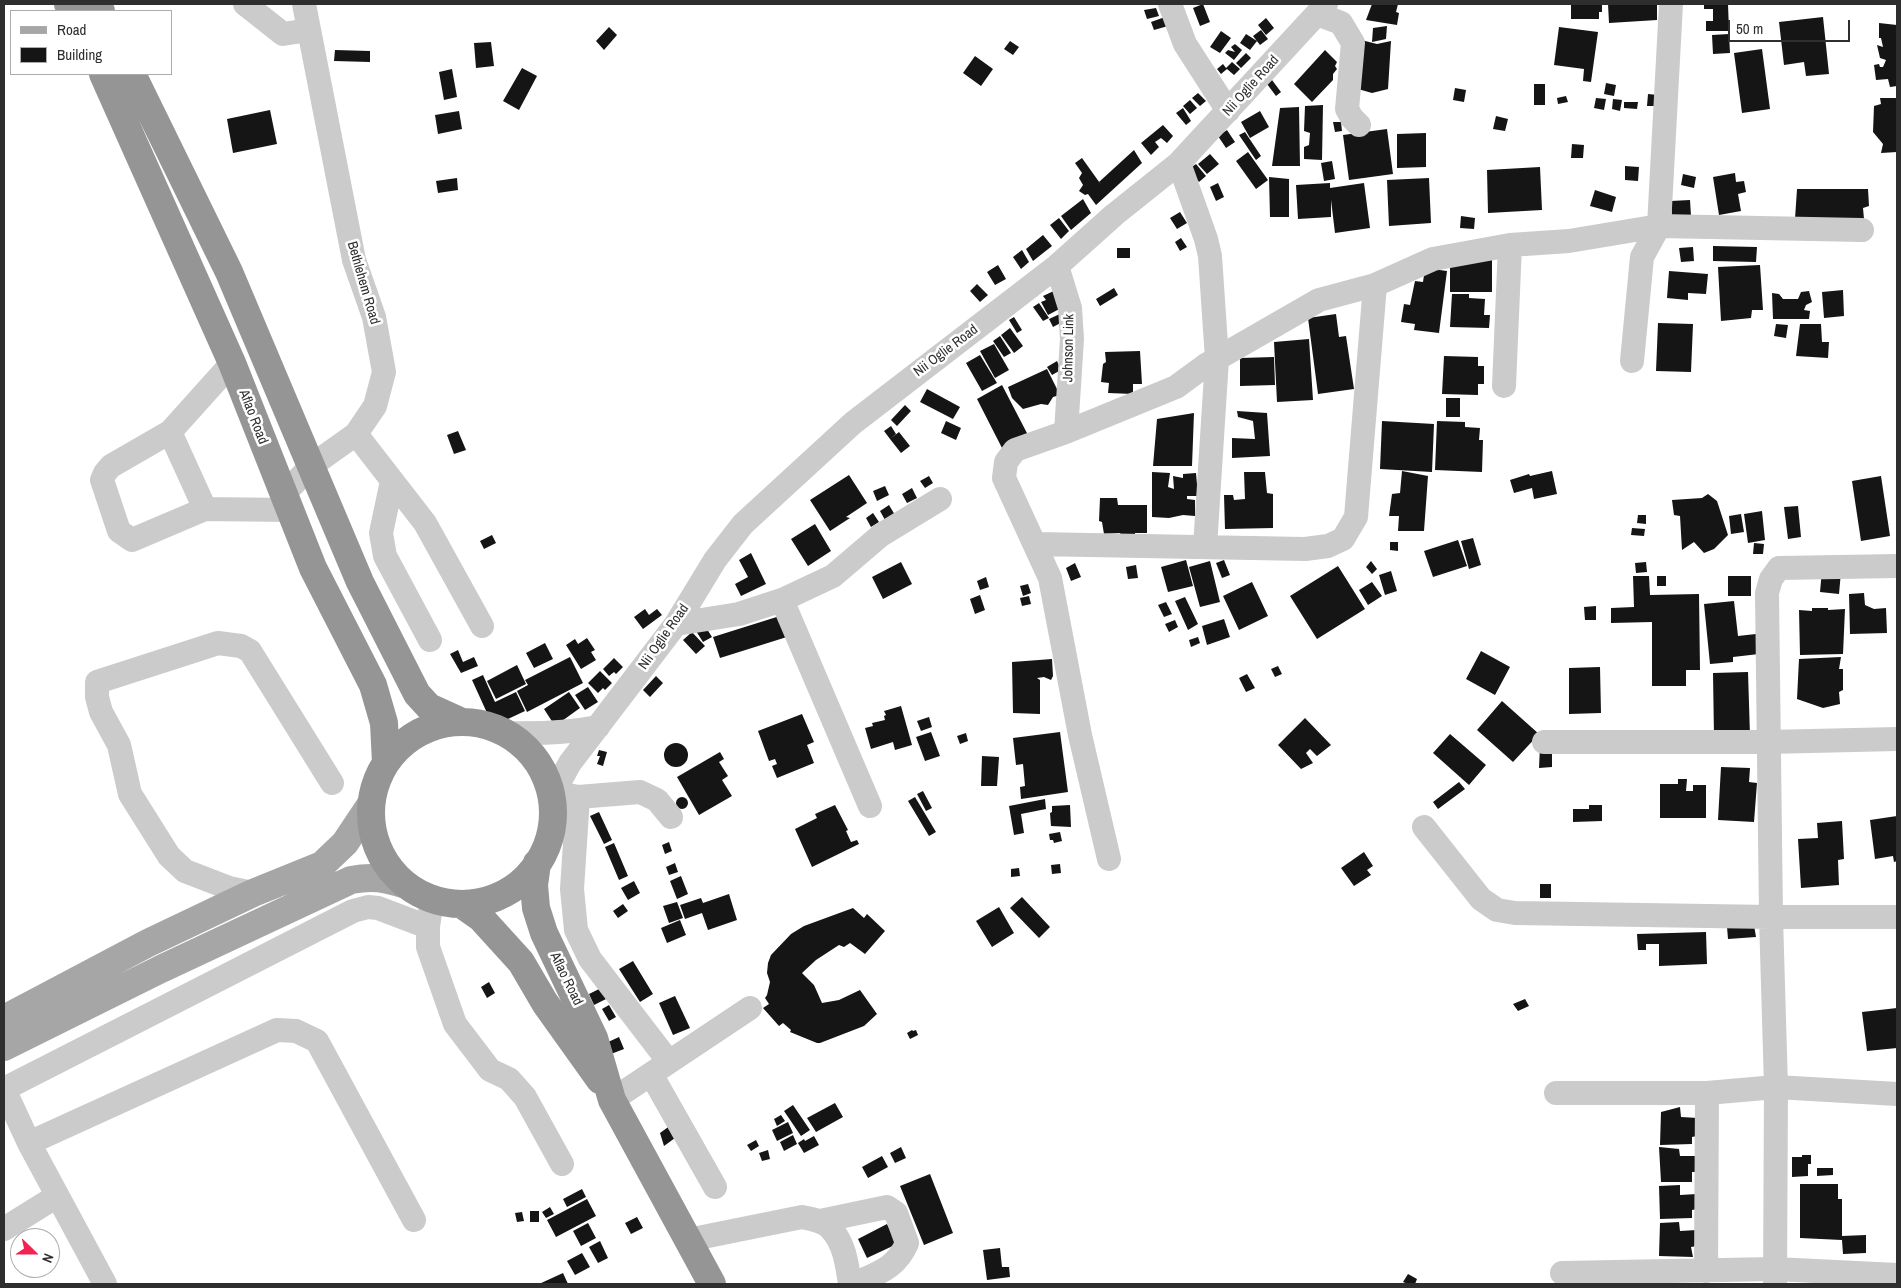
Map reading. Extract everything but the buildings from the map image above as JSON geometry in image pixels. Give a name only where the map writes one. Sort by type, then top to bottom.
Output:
[{"type":"highway","name":"Aflao Road","points":[[103,75],[232,363],[313,568],[373,685],[384,723],[386,763]]},
{"type":"highway","points":[[132,75],[229,272],[360,582],[417,694],[429,707],[462,722],[492,727],[505,733],[523,746],[538,763],[562,799],[537,863],[517,885],[504,893],[476,903],[461,904],[432,899],[406,885],[395,874],[378,850],[371,821],[371,804],[379,776],[386,763],[406,741],[433,727],[462,722]]},
{"type":"highway","name":"Aflao Road","points":[[537,863],[534,885],[536,908],[544,933],[594,1038],[611,1097]]},
{"type":"highway","name":"Aflao Road","points":[[461,904],[482,918],[521,962],[580,1055],[611,1097],[712,1284]]},
{"type":"main road","points":[[4,1020],[148,943],[252,893],[322,865],[345,843],[371,804]]},
{"type":"main road","points":[[4,1047],[161,969],[351,880],[377,877],[406,885]]},
{"type":"street","points":[[245,4],[283,34],[309,30]]},
{"type":"street","name":"Bethlehem Road","points":[[287,503],[311,466],[356,434],[375,406],[384,372],[374,317],[354,260],[304,4]]},
{"type":"street","points":[[1170,4],[1185,44],[1228,111]]},
{"type":"street","points":[[1632,361],[1642,257],[1659,226],[1672,4]]},
{"type":"street","points":[[1321,9],[1341,23],[1353,43],[1347,109],[1352,118],[1360,124]]},
{"type":"street","name":"Nii Oglie Road","points":[[562,799],[570,763],[676,624],[715,560],[743,524],[853,423],[1057,266],[1114,215],[1179,162],[1321,9]]},
{"type":"street","points":[[1179,162],[1206,239],[1210,256],[1217,359],[1205,547]]},
{"type":"street","points":[[1109,859],[1080,735],[1050,578],[1004,478],[1006,462],[1015,450],[1066,432],[1176,387],[1217,359],[1319,300],[1375,286],[1433,259],[1510,245],[1569,241],[1659,226],[1862,230]]},
{"type":"street","points":[[1504,386],[1510,245]]},
{"type":"street","name":"Johnson Link","points":[[1057,266],[1070,308],[1072,339],[1066,432]]},
{"type":"street","points":[[1035,544],[1305,549],[1328,546],[1343,539],[1356,517],[1375,286]]},
{"type":"street","points":[[232,363],[170,432],[111,466],[104,474],[102,480],[119,531],[132,540],[205,509],[287,503]]},
{"type":"street","points":[[170,432],[205,509]]},
{"type":"street","points":[[356,434],[425,524],[482,626]]},
{"type":"street","points":[[392,481],[381,533],[385,556],[430,640]]},
{"type":"street","points":[[676,624],[739,614],[782,600],[833,576],[881,536],[940,499]]},
{"type":"street","points":[[1775,1276],[1776,1087],[1771,917],[1767,593],[1771,579],[1779,568],[1897,566]]},
{"type":"street","points":[[782,600],[870,806]]},
{"type":"street","points":[[252,893],[229,888],[185,871],[168,856],[130,794],[119,746],[101,712],[96,697],[97,682],[218,643],[241,646],[250,651],[332,783]]},
{"type":"street","points":[[505,733],[547,734],[574,732],[598,727]]},
{"type":"street","points":[[1544,742],[1768,742],[1897,739]]},
{"type":"street","points":[[671,816],[657,800],[640,792],[562,799],[576,930],[590,959],[660,1068],[716,1187]]},
{"type":"street","points":[[1424,827],[1481,899],[1497,910],[1515,914],[1771,917],[1897,916]]},
{"type":"street","points":[[432,899],[428,927],[428,947],[455,1024],[490,1070],[508,1079],[525,1098],[562,1164]]},
{"type":"street","points":[[105,1284],[29,1143],[4,1089],[353,911],[368,907],[378,908],[428,927]]},
{"type":"street","points":[[262,922],[275,951]]},
{"type":"street","points":[[611,1097],[660,1068],[750,1008]]},
{"type":"street","points":[[29,1143],[277,1030],[296,1031],[316,1041],[414,1220]]},
{"type":"street","points":[[1556,1093],[1707,1093],[1776,1087],[1897,1094]]},
{"type":"street","points":[[1706,1271],[1707,1093]]},
{"type":"street","points":[[10,1217],[57,1196]]},
{"type":"street","points":[[820,1221],[887,1207],[896,1213],[906,1243],[903,1252],[893,1265],[854,1284]]},
{"type":"street","points":[[688,1240],[802,1217],[820,1221],[831,1228],[846,1257],[850,1284]]},
{"type":"street","points":[[1562,1273],[1706,1271],[1775,1276],[1897,1275]]}]
